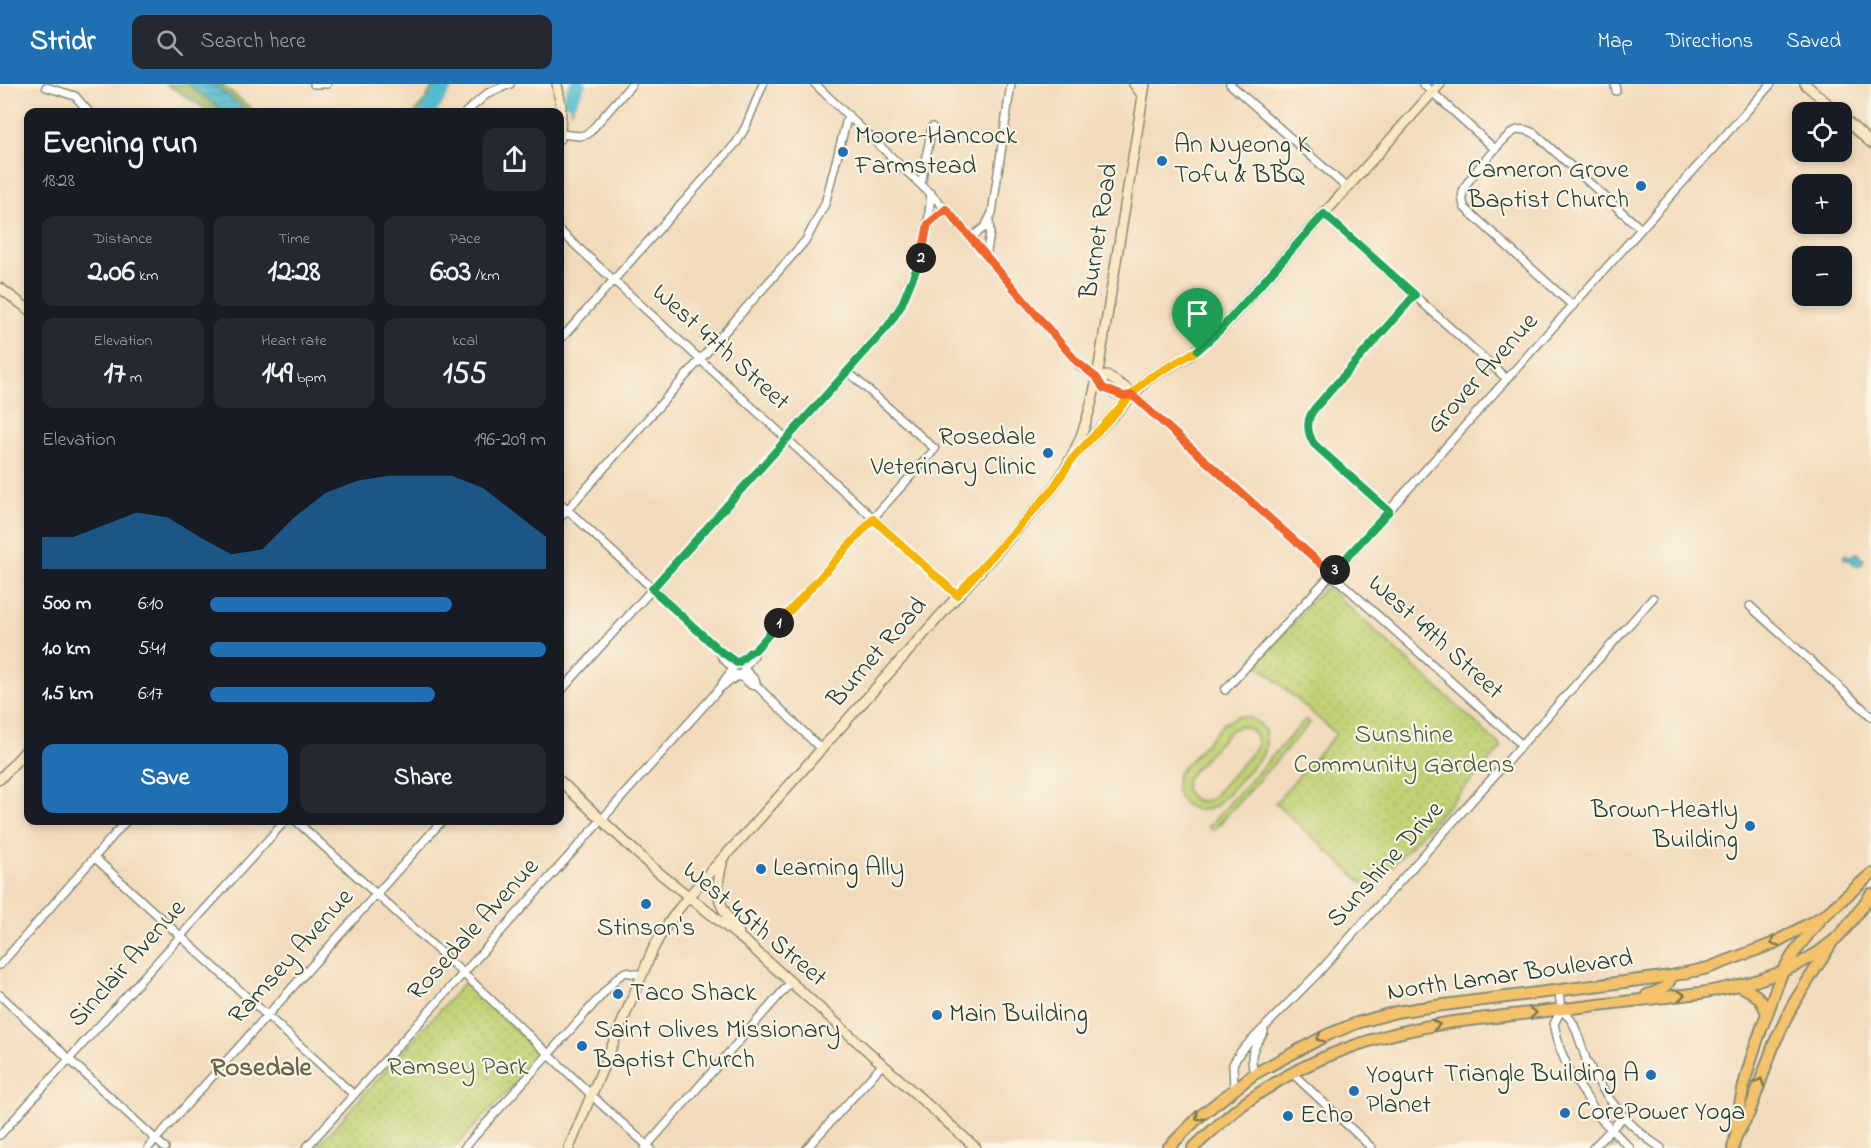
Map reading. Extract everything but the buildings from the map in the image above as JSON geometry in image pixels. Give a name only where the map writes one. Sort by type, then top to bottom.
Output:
[{"type":"main road","points":[[557,84],[561,108]]},
{"type":"main road","points":[[1134,84],[1143,96]]},
{"type":"main road","name":"Burnet Road","points":[[568,1148],[659,936],[687,898],[723,861],[1052,490],[1073,458],[1086,425],[1097,378],[1145,84]]},
{"type":"main road","points":[[1073,458],[1149,378],[1192,354],[1220,330],[1440,84]]},
{"type":"main road","points":[[1805,84],[1826,102]]},
{"type":"main road","points":[[1852,126],[1871,143]]},
{"type":"main road","points":[[0,288],[24,303]]},
{"type":"main road","name":"West 49th Street","points":[[1097,378],[1107,376],[1126,388],[1132,395]]},
{"type":"main road","points":[[0,779],[24,752]]},
{"type":"main road","name":"West 45th Street","points":[[564,784],[653,868],[687,898],[744,940],[883,1064],[970,1146]]},
{"type":"main road","points":[[723,861],[717,887],[719,902],[744,940]]},
{"type":"main road","name":"North Lamar Boulevard","points":[[1168,1148],[1200,1116],[1254,1074],[1327,1035],[1396,1012],[1671,976],[1708,968],[1772,944],[1825,915],[1871,874]]},
{"type":"main road","name":"North Lamar Boulevard","points":[[1193,1148],[1245,1102],[1314,1060],[1379,1037],[1453,1022],[1740,986],[1783,972],[1833,941],[1871,894]]},
{"type":"main road","points":[[1736,1136],[1738,1108],[1767,1014],[1783,972],[1807,935],[1825,915]]},
{"type":"main road","points":[[1732,1148],[1749,1113],[1774,1044],[1792,1006],[1833,941]]},
{"type":"main road","points":[[1623,1002],[1667,987],[1671,976]]},
{"type":"main road","points":[[1740,986],[1752,991],[1763,1001],[1767,1014]]},
{"type":"main road","points":[[1375,1018],[1379,1037]]},
{"type":"main road","points":[[1245,1102],[1254,1074]]},
{"type":"street","points":[[471,108],[488,93],[510,84]]},
{"type":"street","points":[[564,136],[588,134],[632,84]]},
{"type":"street","points":[[564,335],[737,142],[763,84]]},
{"type":"street","name":"West 49th Street","points":[[814,84],[931,193],[1080,366],[1097,378]]},
{"type":"street","points":[[986,257],[990,233],[989,221],[1011,84]]},
{"type":"street","points":[[1230,84],[1347,188]]},
{"type":"street","points":[[1423,84],[1495,149]]},
{"type":"street","name":"Grover Avenue","points":[[1225,690],[1508,379],[1771,84]]},
{"type":"street","points":[[46,87],[75,96],[86,108]]},
{"type":"street","points":[[564,513],[798,250],[825,204],[848,115]]},
{"type":"street","points":[[921,183],[932,127]]},
{"type":"street","points":[[1573,306],[1465,208],[1462,198],[1466,186],[1495,149],[1514,131],[1528,131],[1537,136],[1641,229]]},
{"type":"street","points":[[564,688],[888,326],[901,306],[919,264],[928,224],[931,193]]},
{"type":"street","points":[[928,224],[946,209]]},
{"type":"street","points":[[1324,214],[1508,379]]},
{"type":"street","points":[[970,238],[989,221]]},
{"type":"street","name":"West 47th Street","points":[[564,235],[957,595]]},
{"type":"street","points":[[1389,511],[1314,444],[1308,428],[1312,412],[1415,295]]},
{"type":"street","name":"Rosedale Avenue","points":[[306,1148],[722,687],[727,685],[750,652],[755,650],[935,449],[848,372]]},
{"type":"street","name":"West 49th Street","points":[[1132,395],[1522,744]]},
{"type":"street","points":[[564,507],[719,650],[722,657],[755,680],[757,686],[821,749]]},
{"type":"street","name":"Sunshine Drive","points":[[1233,1089],[1232,1070],[1235,1059],[1252,1039],[1320,971],[1653,598]]},
{"type":"street","points":[[1750,606],[1871,717]]},
{"type":"street","points":[[0,965],[123,825]]},
{"type":"street","name":"Sinclair Avenue","points":[[0,1135],[282,825]]},
{"type":"street","points":[[301,825],[648,1147],[791,982]]},
{"type":"street","name":"Ramsey Avenue","points":[[148,1148],[439,825]]},
{"type":"street","points":[[94,857],[354,1095]]},
{"type":"street","points":[[464,1148],[618,977],[625,972],[642,975]]},
{"type":"street","points":[[1559,991],[1561,1010],[1554,1024],[1560,1049],[1569,1070],[1589,1104],[1630,1148]]},
{"type":"street","points":[[0,995],[165,1148]]},
{"type":"street","points":[[1561,1010],[1572,1021],[1578,1042],[1598,1082],[1624,1116],[1661,1148]]},
{"type":"street","name":"Sunshine Drive","points":[[1254,1074],[1252,1052],[1269,1024]]},
{"type":"street","points":[[807,1148],[883,1064]]},
{"type":"street","points":[[1295,1073],[1372,1148]]},
{"type":"street","points":[[1593,1148],[1624,1116]]},
{"type":"green space","points":[[166,84],[221,84],[251,108],[204,108]]},
{"type":"green space","points":[[434,84],[454,84],[439,108],[419,108]]},
{"type":"green space","points":[[571,84],[585,84],[571,110],[567,89]]},
{"type":"green space","name":"Sunshine Community Gardens","points":[[1326,586],[1502,747],[1370,890],[1275,803],[1336,734],[1257,664]]},
{"type":"green space","points":[[1238,716],[1249,717],[1259,723],[1265,731],[1266,747],[1262,756],[1216,806],[1199,810],[1191,808],[1180,799],[1176,783],[1178,774],[1223,724]],"holes":[[[1239,726],[1254,732],[1256,748],[1211,799],[1200,801],[1191,797],[1186,789],[1187,778],[1230,731]]]},
{"type":"green space","points":[[1306,719],[1310,723],[1213,831],[1209,826]]},
{"type":"green space","name":"Ramsey Park","points":[[465,982],[542,1055],[454,1148],[316,1148]]},
{"type":"green space","points":[[1611,1135],[1614,1135],[1627,1148],[1598,1148]]},
{"type":"water","points":[[188,84],[213,84],[243,108],[220,108]]},
{"type":"water","points":[[1855,553],[1864,560],[1861,565],[1856,566],[1844,559],[1844,555],[1851,556]]},
{"type":"waterway","points":[[431,108],[446,84]]},
{"type":"waterway","points":[[570,99],[578,84]]},
{"type":"place","name":"Moore-Hancock Farmstead","points":[[843,152]]},
{"type":"place","name":"An Nyeong K Tofu & BBQ","points":[[1162,161]]},
{"type":"place","name":"Cameron Grove Baptist Church","points":[[1641,186]]},
{"type":"place","name":"Rosedale Veterinary Clinic","points":[[1048,453]]},
{"type":"place","name":"Brown-Heatly Building","points":[[1750,826]]},
{"type":"place","name":"Learning Ally","points":[[761,869]]},
{"type":"place","name":"Stinson's","points":[[646,904]]},
{"type":"place","name":"Taco Shack","points":[[618,994]]},
{"type":"place","name":"Main Building","points":[[937,1015]]},
{"type":"place","name":"Saint Olives Missionary Baptist Church","points":[[582,1046]]},
{"type":"place","name":"Triangle Building A","points":[[1651,1075]]},
{"type":"place","name":"Yogurt Planet","points":[[1354,1091]]},
{"type":"place","name":"CorePower Yoga","points":[[1565,1113]]},
{"type":"place","name":"Echo","points":[[1288,1116]]},
{"type":"district","name":"Rosedale","points":[[261,1068]]},
{"type":"route","points":[[1198,350],[1163,369],[1139,387],[1132,395],[1084,445],[1052,490],[957,595],[873,519],[755,650],[737,663],[719,650],[652,589],[888,326],[901,306],[913,280],[928,224],[946,209],[1080,366],[1097,378],[1103,388],[1123,396],[1132,395],[1332,574],[1389,511],[1314,444],[1308,434],[1309,417],[1415,295],[1324,214],[1220,330],[1198,350]]}]
